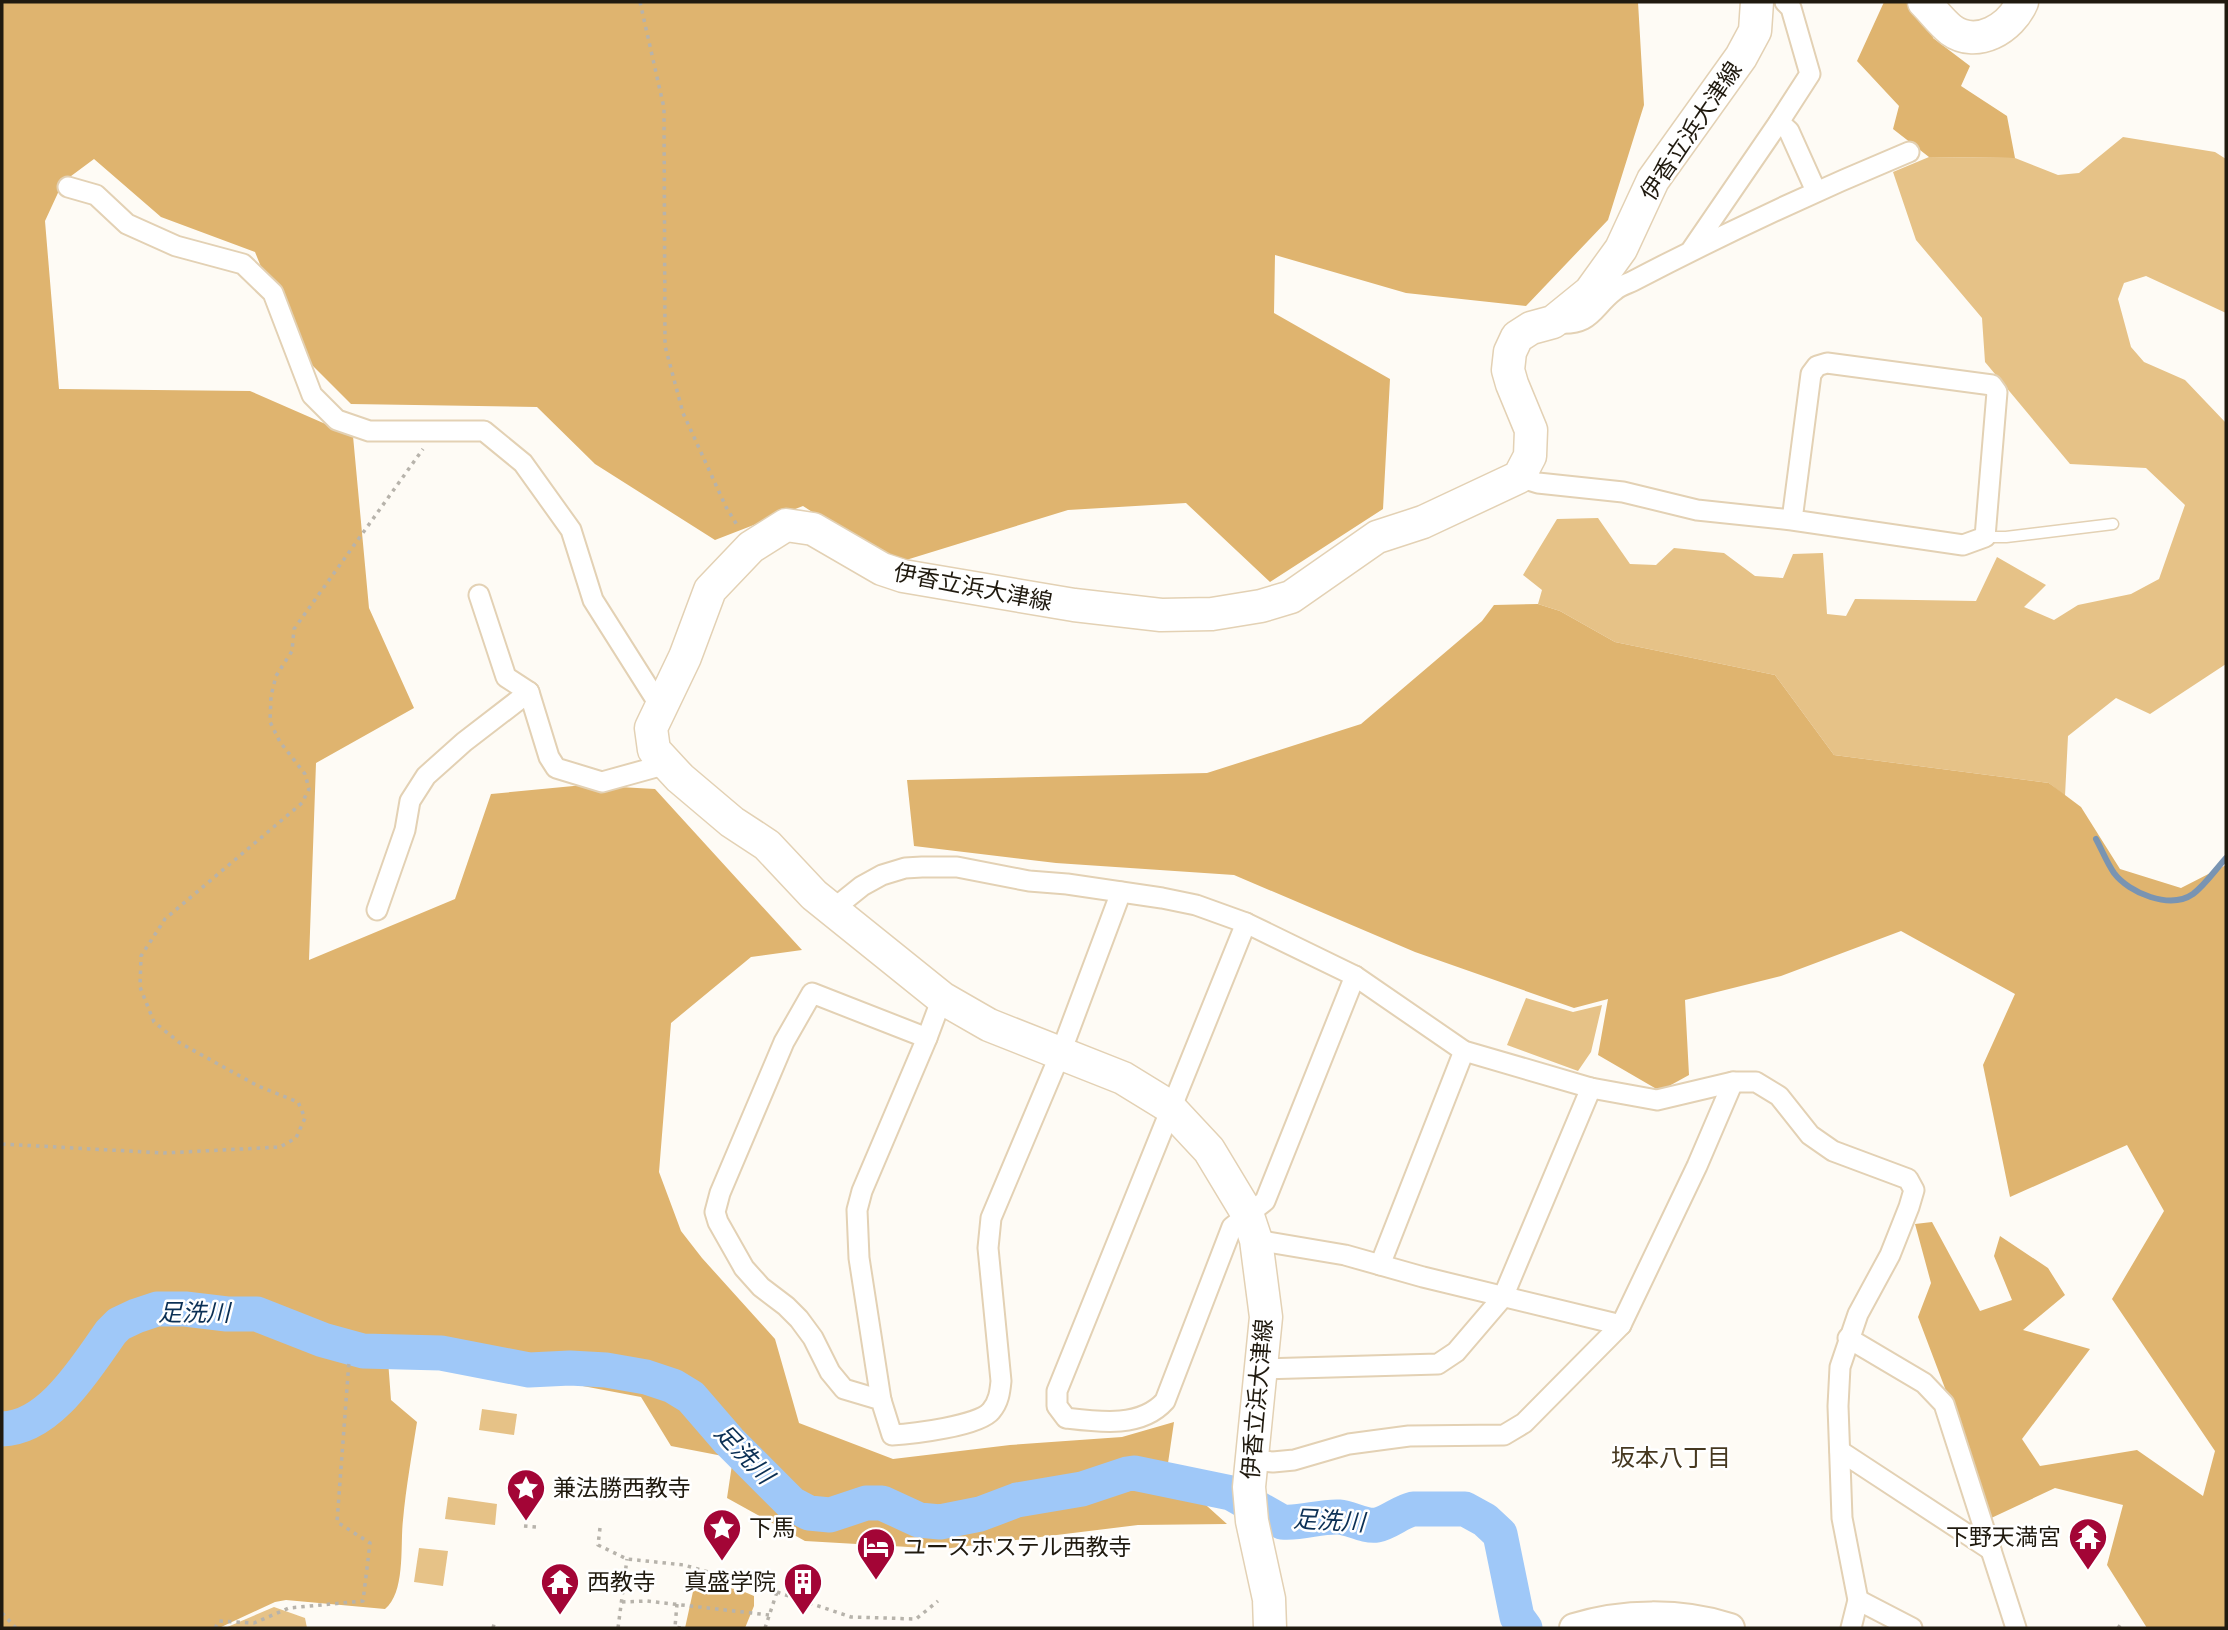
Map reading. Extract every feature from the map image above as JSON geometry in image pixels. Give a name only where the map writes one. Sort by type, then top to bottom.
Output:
[{"type":"main road","name":"伊香立浜大津線","points":[[1270,1628],[1269,1599],[1252,1521],[1250,1474],[1266,1317],[1252,1227],[1209,1150],[1167,1105],[1123,1078],[989,1025],[942,998],[814,895],[767,845],[732,822],[680,778],[654,750],[651,728],[685,657],[710,590],[751,547],[786,525],[813,529],[882,569],[903,576],[1074,606],[1161,615],[1212,614],[1261,606],[1291,597],[1377,537],[1423,522],[1519,477],[1530,456],[1531,430],[1511,384],[1508,370],[1510,352],[1517,337],[1531,328],[1553,322],[1590,292],[1621,249],[1653,180],[1741,57],[1755,31],[1757,2]]},
{"type":"main road","points":[[1924,2],[1952,31],[1972,37],[1987,36],[2002,28],[2022,2]]},
{"type":"street","points":[[1692,250],[1810,74],[1791,8],[1785,2]]},
{"type":"street","points":[[1779,122],[1789,131],[1816,191]]},
{"type":"street","points":[[1553,322],[1572,324],[1595,313],[1614,290],[1692,250],[1816,191],[1909,152]]},
{"type":"street","points":[[68,187],[96,195],[127,224],[176,246],[243,264],[273,293],[312,395],[337,421],[369,431],[484,432],[523,463],[571,530],[593,600],[660,706]]},
{"type":"street","points":[[1519,477],[1538,483],[1623,492],[1697,510],[1792,520],[1963,545],[1984,537],[1997,392],[1992,386],[1827,363],[1817,366],[1811,374],[1792,520]]},
{"type":"street","points":[[479,595],[506,677],[529,692],[549,757],[556,768],[602,782],[667,764]]},
{"type":"street","points":[[377,910],[405,830],[410,801],[426,776],[464,742],[529,692]]},
{"type":"street","points":[[832,910],[862,886],[882,875],[905,868],[957,867],[1029,881],[1121,892],[1196,905],[1247,923],[1355,976],[1464,1051],[1591,1088],[1657,1100],[1733,1082],[1756,1082],[1779,1096],[1810,1135],[1833,1151],[1908,1179],[1914,1190],[1909,1207],[1890,1255],[1858,1314],[1840,1367],[1838,1406],[1842,1518],[1858,1600],[1851,1628]]},
{"type":"street","points":[[942,998],[862,1191],[857,1210],[859,1258],[881,1400],[892,1435],[914,1434],[983,1418],[999,1398],[1001,1381],[988,1248],[990,1217],[1061,1052],[1121,892]]},
{"type":"street","points":[[1247,923],[1057,1391],[1057,1406],[1066,1418],[1133,1420],[1156,1411],[1165,1401],[1232,1227],[1252,1227],[1380,1265],[1621,1325]]},
{"type":"street","points":[[1252,1227],[1265,1201],[1355,976]]},
{"type":"street","points":[[881,1400],[844,1389],[799,1319],[761,1287],[744,1268],[715,1212],[720,1193],[784,1042],[811,993],[927,1038]]},
{"type":"street","points":[[1380,1265],[1464,1051]]},
{"type":"street","points":[[1250,1474],[1273,1462],[1294,1460],[1349,1444],[1409,1436],[1504,1435],[1524,1423],[1621,1325],[1697,1166],[1733,1082]]},
{"type":"street","points":[[1262,1369],[1438,1364],[1456,1352],[1503,1297],[1591,1088]]},
{"type":"street","points":[[1848,1338],[1924,1383],[1944,1405],[2016,1628]]},
{"type":"street","points":[[1840,1451],[1991,1550]]},
{"type":"street","points":[[1858,1600],[1912,1628]]},
{"type":"street","points":[[1574,1628],[1600,1620],[1643,1617],[1684,1619],[1730,1628]]},
{"type":"lane","points":[[1984,537],[2006,537],[2113,524]]},
{"type":"path","points":[[640,2],[664,108],[664,346],[683,413],[726,507],[751,547]]},
{"type":"path","points":[[2,1144],[164,1153],[281,1147],[296,1138],[305,1118],[298,1102],[258,1086],[180,1043],[154,1021],[140,987],[141,956],[165,919],[302,803],[309,789],[305,774],[280,742],[270,722],[271,696],[276,676],[292,651],[294,629],[435,432]]},
{"type":"path","points":[[215,1628],[219,1621],[254,1623],[289,1608],[363,1601],[370,1544],[337,1522],[349,1361]]},
{"type":"path","points":[[524,1526],[536,1527]]},
{"type":"path","points":[[600,1528],[598,1545],[627,1559],[684,1565],[778,1592],[851,1617],[916,1619],[938,1601]]},
{"type":"path","points":[[618,1628],[627,1559]]},
{"type":"path","points":[[765,1628],[778,1592]]},
{"type":"path","points":[[622,1602],[648,1601],[769,1615]]},
{"type":"path","points":[[677,1604],[675,1627],[681,1628]]},
{"type":"path","points":[[2,1613],[16,1628]]},
{"type":"path","points":[[2118,1628],[2123,1621]]},
{"type":"shaded area","points":[[2,2],[1638,2],[1644,105],[1608,220],[1526,306],[1406,293],[1275,255],[1274,313],[1390,379],[1383,509],[1270,582],[1186,503],[1068,510],[893,564],[803,506],[715,540],[595,464],[537,407],[351,404],[293,346],[255,252],[161,217],[94,159],[63,182],[45,221],[59,389],[250,391],[353,436],[369,608],[414,708],[316,763],[309,960],[455,899],[491,794],[584,785],[655,789],[802,950],[751,957],[671,1023],[659,1172],[681,1231],[775,1339],[799,1423],[893,1459],[1010,1445],[1122,1437],[1174,1422],[1167,1470],[1227,1524],[1138,1525],[943,1549],[805,1541],[727,1498],[733,1458],[671,1446],[641,1397],[535,1377],[388,1360],[391,1400],[417,1422],[404,1508],[399,1580],[392,1601],[385,1609],[286,1600],[275,1602],[219,1628],[2,1628]]},
{"type":"shaded area","points":[[1884,2],[1916,2],[1931,21],[1933,38],[1970,66],[1961,86],[2007,116],[2015,158],[1929,157],[1893,129],[1899,106],[1857,61]]},
{"type":"shaded area","points":[[2123,137],[2215,152],[2226,159],[2226,313],[2146,276],[2124,283],[2118,299],[2131,347],[2144,362],[2185,380],[2226,423],[2226,664],[2150,714],[2116,698],[2068,736],[2065,796],[2049,783],[1834,755],[1775,675],[1615,642],[1560,611],[1538,604],[1542,590],[1523,575],[1557,519],[1598,518],[1630,564],[1656,565],[1674,548],[1724,553],[1755,576],[1783,578],[1793,554],[1823,553],[1827,614],[1846,616],[1855,599],[1976,601],[1997,557],[2046,585],[2024,607],[2054,620],[2078,605],[2131,594],[2159,579],[2185,505],[2146,468],[2070,464],[1985,362],[1982,318],[1916,240],[1893,172],[1929,157],[2015,158],[2058,175],[2079,173]]},
{"type":"shaded area","points":[[1538,604],[1560,611],[1615,642],[1775,675],[1834,755],[2049,783],[2081,807],[2120,869],[2181,888],[2226,865],[2226,1628],[2147,1628],[2107,1565],[2123,1505],[2055,1488],[1987,1520],[1968,1511],[1959,1484],[1968,1449],[1918,1317],[1931,1283],[1915,1224],[1932,1222],[1980,1311],[2012,1300],[1994,1256],[2000,1236],[2048,1268],[2065,1295],[2023,1330],[2090,1349],[2022,1439],[2040,1466],[2137,1450],[2203,1496],[2215,1451],[2112,1299],[2164,1211],[2127,1145],[2010,1197],[1983,1065],[2015,994],[1901,931],[1781,976],[1685,1000],[1689,1075],[1660,1091],[1598,1055],[1608,999],[1574,1008],[1415,952],[1234,875],[1056,863],[914,846],[907,780],[1207,773],[1361,724],[1482,621],[1494,605]]},
{"type":"shaded area","points":[[1526,998],[1573,1012],[1602,1005],[1591,1052],[1578,1071],[1507,1045]]},
{"type":"shaded area","points":[[482,1409],[517,1414],[514,1435],[479,1430]]},
{"type":"shaded area","points":[[448,1497],[497,1504],[495,1525],[445,1519]]},
{"type":"shaded area","points":[[419,1548],[448,1551],[443,1586],[414,1582]]},
{"type":"shaded area","points":[[701,1583],[740,1590],[754,1596],[754,1606],[745,1628],[685,1628],[694,1587]]},
{"type":"shaded area","points":[[274,1607],[305,1618],[307,1628],[225,1628]]},
{"type":"waterway","points":[[2096,839],[2111,869],[2121,880],[2140,893],[2162,900],[2184,899],[2193,894],[2226,858]]},
{"type":"waterway","name":"足洗川","points":[[2,1429],[19,1426],[51,1407],[78,1378],[111,1332],[119,1324],[136,1316],[157,1309],[257,1314],[323,1340],[363,1351],[441,1353],[529,1370],[606,1370],[646,1377],[673,1386],[691,1397],[729,1441],[792,1504],[809,1513],[830,1515],[866,1503],[882,1503],[919,1520],[940,1522],[980,1514],[1017,1500],[1082,1489],[1134,1473],[1231,1493],[1282,1522],[1339,1517],[1377,1525],[1413,1509],[1465,1509],[1485,1520],[1500,1534],[1517,1617],[1525,1628]]},
{"type":"place","name":"兼法勝西教寺","points":[[526,1522]]},
{"type":"place","name":"下馬","points":[[722,1562]]},
{"type":"place","name":"下野天満宮","points":[[2088,1571]]},
{"type":"place","name":"ユースホステル西教寺","points":[[876,1581]]},
{"type":"place","name":"西教寺","points":[[560,1616]]},
{"type":"place","name":"真盛学院","points":[[803,1616]]},
{"type":"district","name":"坂本八丁目","points":[[1671,1458]]}]
